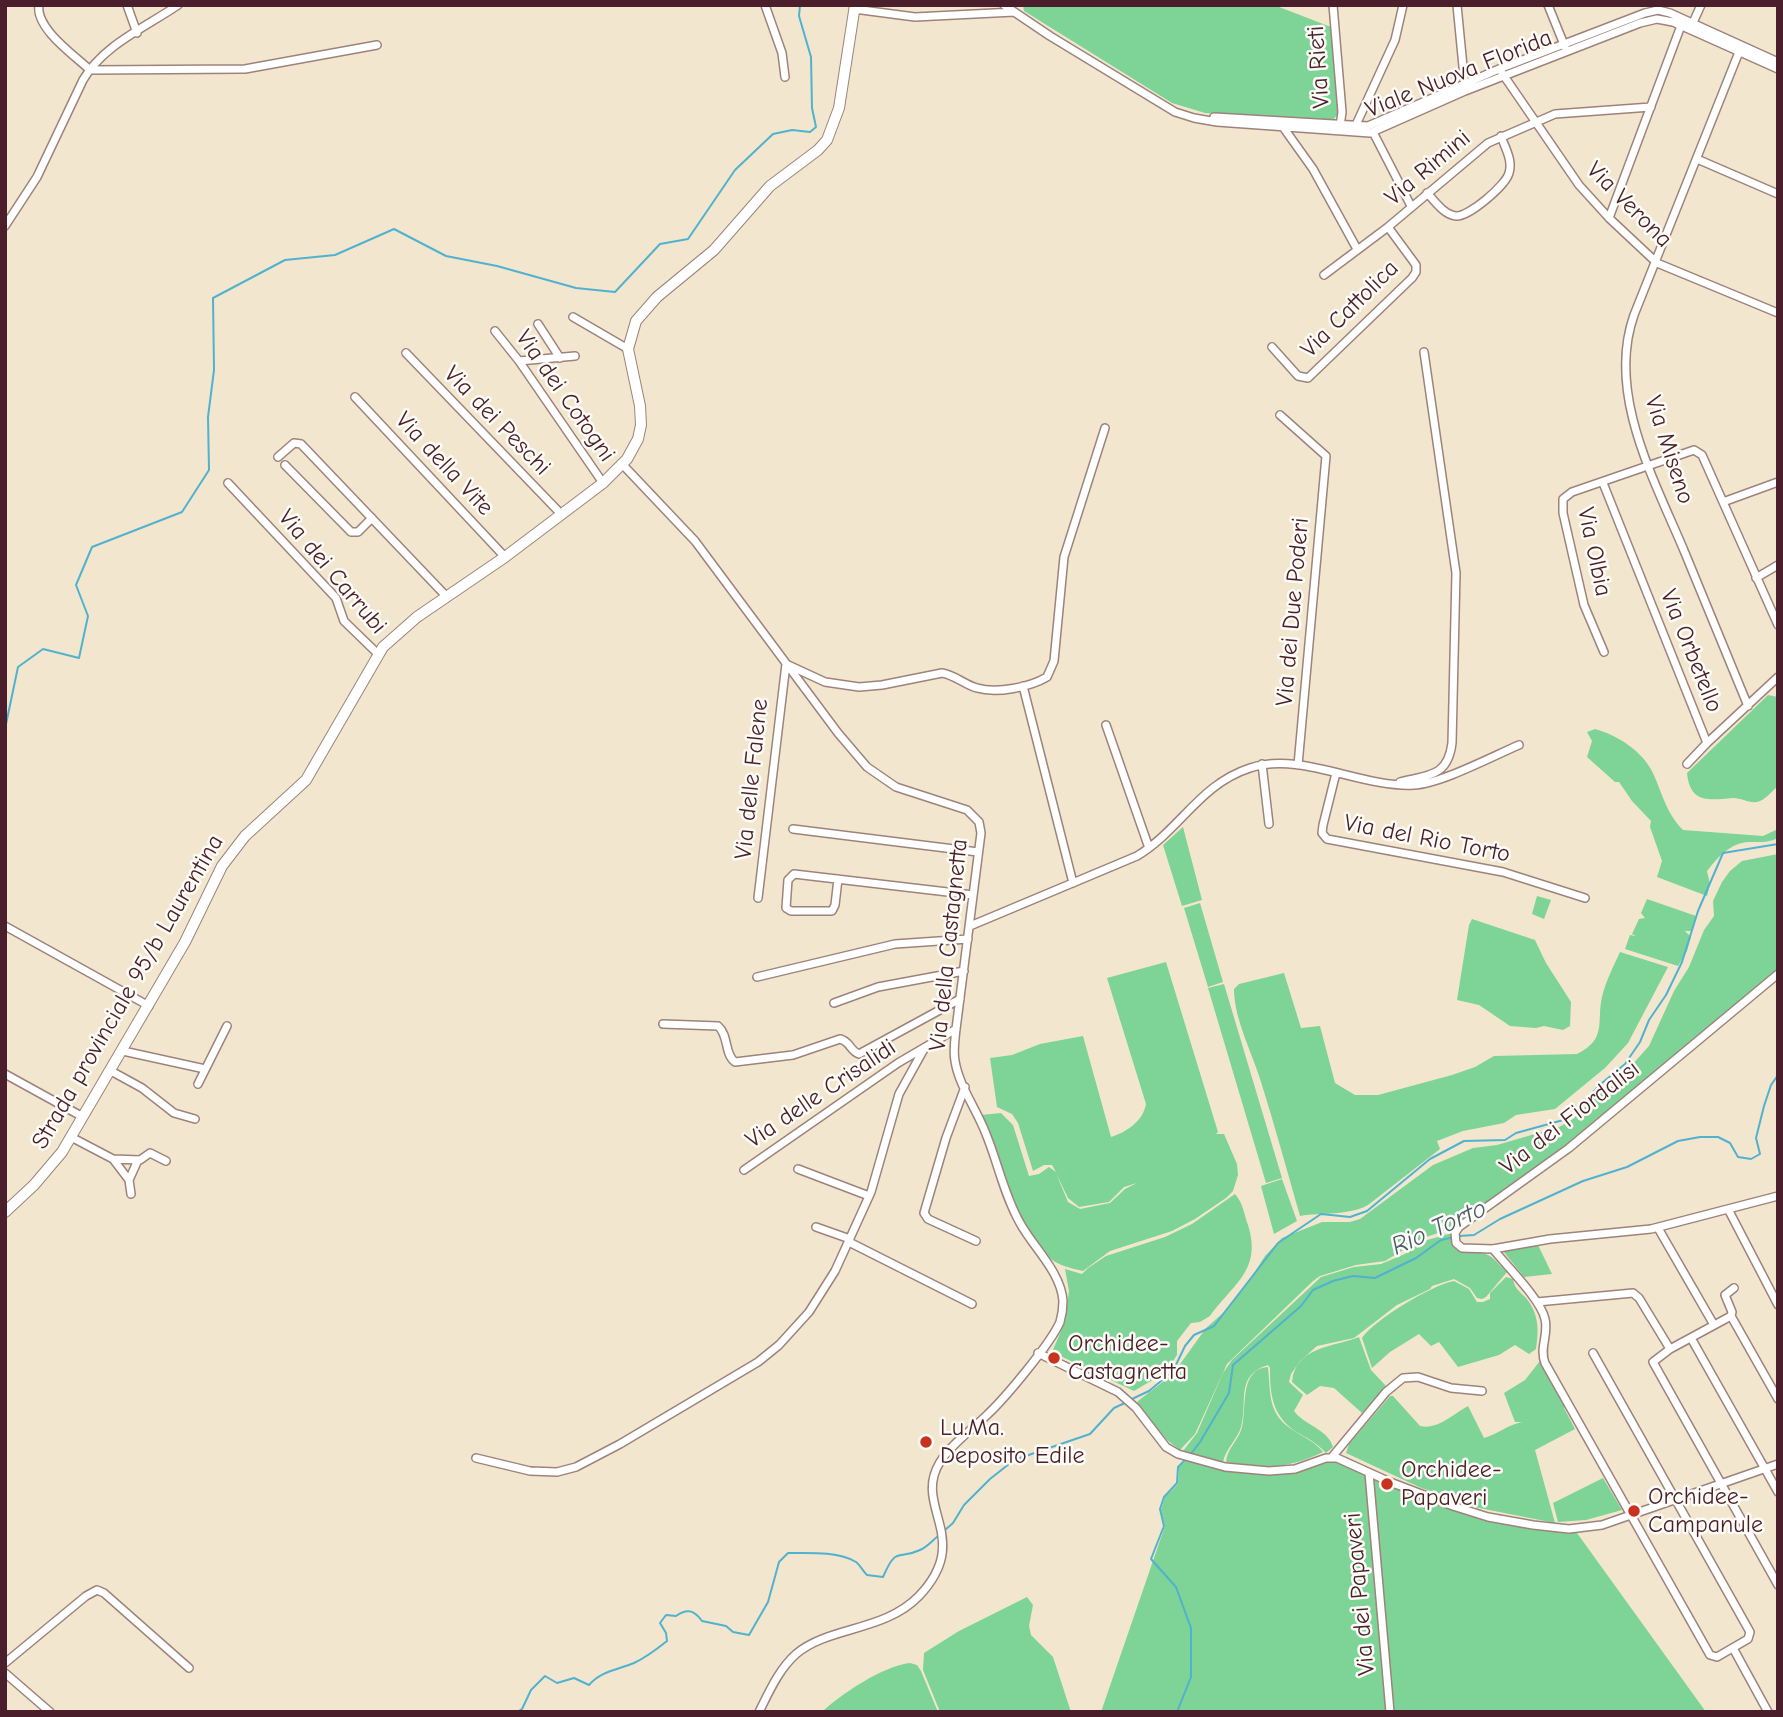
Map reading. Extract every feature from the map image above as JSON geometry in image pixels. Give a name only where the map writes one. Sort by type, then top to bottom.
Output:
[{"type":"main road","points":[[628,349],[634,324],[647,306],[711,254],[774,183],[818,150],[831,134],[838,111],[855,7]]},
{"type":"main road","name":"Strada provinciale 95/b Laurentina","points":[[5,1212],[51,1167],[71,1137],[149,1006],[190,932],[222,866],[245,836],[308,776],[377,654],[395,635],[562,515],[623,464],[636,444],[642,422],[628,349]]},
{"type":"street","points":[[39,5],[39,18],[48,31],[90,69],[245,69],[377,45]]},
{"type":"street","points":[[127,5],[137,33]]},
{"type":"street","points":[[5,226],[37,177],[90,69],[102,56],[178,5]]},
{"type":"street","points":[[765,5],[782,53],[785,77]]},
{"type":"street","name":"Viale Nuova Florida","points":[[1004,5],[1015,9],[1178,113],[1211,122],[1355,127],[1373,125],[1465,88]]},
{"type":"street","name":"Via Rieti","points":[[1333,5],[1342,113],[1340,126]]},
{"type":"street","points":[[1355,127],[1395,40],[1403,5]]},
{"type":"street","points":[[1457,5],[1465,88]]},
{"type":"street","points":[[1548,5],[1565,47]]},
{"type":"street","points":[[1691,27],[1702,5]]},
{"type":"street","points":[[855,7],[919,17],[1015,9]]},
{"type":"street","points":[[1640,23],[1646,9]]},
{"type":"street","name":"Viale Nuova Florida","points":[[1565,47],[1646,9],[1663,10],[1682,23],[1778,62]]},
{"type":"street","name":"Viale Nuova Florida","points":[[1282,125],[1361,134],[1373,132],[1501,72],[1565,47],[1659,19],[1682,23]]},
{"type":"street","points":[[1609,218],[1682,23]]},
{"type":"street","name":"Viale Nuova Florida","points":[[1741,49],[1778,69]]},
{"type":"street","name":"Via Miseno","points":[[1741,49],[1633,320],[1626,355],[1633,412],[1649,467],[1748,706]]},
{"type":"street","name":"Via Verona","points":[[1501,72],[1573,177],[1609,218],[1657,263],[1778,313]]},
{"type":"street","name":"Via Rimini","points":[[1324,275],[1388,227],[1481,147],[1501,136],[1562,113],[1651,107]]},
{"type":"street","points":[[1282,125],[1311,165],[1357,249]]},
{"type":"street","points":[[1373,132],[1411,206]]},
{"type":"street","points":[[1427,193],[1449,214],[1459,216],[1469,212],[1501,186],[1509,174],[1509,158],[1501,136]]},
{"type":"street","points":[[1697,159],[1778,194]]},
{"type":"street","name":"Via Cattolica","points":[[1272,347],[1298,376],[1308,378],[1414,276],[1416,265],[1388,227]]},
{"type":"street","points":[[573,317],[628,349]]},
{"type":"street","points":[[538,324],[560,358]]},
{"type":"street","name":"Via dei Cotogni","points":[[495,331],[603,483]]},
{"type":"street","points":[[1393,783],[1440,770],[1448,761],[1452,743],[1456,573],[1424,352]]},
{"type":"street","name":"Via dei Peschi","points":[[406,353],[562,515]]},
{"type":"street","points":[[519,362],[575,356]]},
{"type":"street","name":"Via della Vite","points":[[355,397],[505,557]]},
{"type":"street","name":"Via dei Due Poderi","points":[[1280,415],[1326,456],[1297,765]]},
{"type":"street","points":[[786,664],[820,681],[855,687],[883,685],[942,673],[980,689],[1023,686],[1045,678],[1052,669],[1064,557],[1105,428]]},
{"type":"street","points":[[278,457],[294,443],[301,444],[446,596]]},
{"type":"street","name":"Via Olbia","points":[[1604,652],[1584,605],[1562,506],[1563,499],[1570,493],[1693,451],[1699,451],[1778,625]]},
{"type":"street","name":"Via della Castagnetta","points":[[623,464],[688,534],[843,740],[874,773],[896,787],[956,805],[971,814],[981,828],[954,1057],[988,1138],[1012,1208],[1053,1272],[1063,1303],[1060,1320],[1038,1353],[995,1406],[938,1465],[932,1490],[943,1537],[943,1558],[924,1590],[913,1602],[890,1617],[802,1650],[783,1669],[759,1712]]},
{"type":"street","points":[[285,465],[351,532],[358,532],[372,518]]},
{"type":"street","points":[[1723,502],[1778,482]]},
{"type":"street","name":"Via dei Carrubi","points":[[229,483],[336,598],[344,621],[377,654]]},
{"type":"street","name":"Via Orbetello","points":[[1603,483],[1707,743],[1778,677]]},
{"type":"street","points":[[1756,578],[1778,565]]},
{"type":"street","name":"Via delle Falene","points":[[758,898],[786,664]]},
{"type":"street","points":[[1023,686],[1073,883]]},
{"type":"street","points":[[1106,725],[1149,848]]},
{"type":"street","points":[[1687,764],[1707,743]]},
{"type":"street","points":[[970,926],[1133,858],[1149,848],[1216,784],[1236,773],[1262,764],[1297,765],[1410,785],[1428,782],[1519,745]]},
{"type":"street","points":[[1262,764],[1269,824]]},
{"type":"street","name":"Via del Rio Torto","points":[[1336,773],[1323,825],[1322,833],[1327,839],[1503,872],[1585,898]]},
{"type":"street","points":[[793,829],[978,852]]},
{"type":"street","points":[[838,879],[832,911],[791,911],[786,908],[788,880],[791,875],[838,879],[973,895]]},
{"type":"street","points":[[5,926],[149,1006]]},
{"type":"street","points":[[757,977],[895,944],[968,939]]},
{"type":"street","points":[[834,1003],[878,987],[964,971]]},
{"type":"street","name":"Via dei Fiordalisi","points":[[1778,974],[1569,1149],[1459,1227],[1455,1233],[1456,1243],[1462,1248],[1493,1249],[1550,1239],[1658,1227],[1778,1196]]},
{"type":"street","points":[[663,1024],[718,1026],[724,1032],[730,1057],[737,1062],[790,1055],[840,1039],[847,1041],[853,1051],[859,1054],[960,999]]},
{"type":"street","points":[[198,1084],[227,1026]]},
{"type":"street","name":"Via delle Crisalidi","points":[[744,1170],[891,1067],[956,1029]]},
{"type":"street","points":[[476,1458],[520,1470],[557,1472],[580,1466],[761,1360],[779,1345],[803,1320],[824,1291],[850,1241],[869,1196],[898,1097],[923,1049]]},
{"type":"street","points":[[123,1051],[205,1069]]},
{"type":"street","points":[[111,1072],[142,1088],[174,1113],[195,1119]]},
{"type":"street","points":[[5,1074],[83,1117]]},
{"type":"street","points":[[965,1087],[946,1138],[924,1213],[928,1219],[976,1241]]},
{"type":"street","points":[[71,1137],[113,1159],[129,1180],[131,1194]]},
{"type":"street","points":[[113,1159],[138,1160],[150,1153],[166,1161]]},
{"type":"street","points":[[129,1180],[138,1160]]},
{"type":"street","points":[[798,1169],[869,1196]]},
{"type":"street","points":[[1728,1209],[1778,1305]]},
{"type":"street","points":[[816,1227],[850,1241],[972,1304]]},
{"type":"street","points":[[1658,1227],[1714,1325]]},
{"type":"street","points":[[1493,1249],[1537,1302],[1546,1323],[1543,1360],[1710,1655],[1716,1658],[1748,1639],[1750,1633],[1593,1353]]},
{"type":"street","points":[[1734,1288],[1725,1295],[1731,1316],[1778,1399]]},
{"type":"street","points":[[1537,1302],[1633,1293],[1639,1298],[1670,1349]]},
{"type":"street","points":[[1731,1316],[1654,1359],[1654,1365],[1778,1585]]},
{"type":"street","points":[[1691,1338],[1778,1492]]},
{"type":"street","points":[[1038,1353],[1121,1394],[1166,1447],[1193,1459],[1228,1468],[1279,1471],[1298,1469],[1332,1457],[1386,1392],[1403,1378],[1415,1377],[1451,1388],[1482,1391]]},
{"type":"street","points":[[1332,1457],[1453,1506],[1523,1524],[1559,1529],[1582,1529],[1632,1515],[1778,1464]]},
{"type":"street","name":"Via dei Papaveri","points":[[1369,1472],[1390,1712]]},
{"type":"street","points":[[5,1663],[86,1596],[97,1590],[104,1593],[189,1668]]},
{"type":"street","points":[[1733,1648],[1768,1712]]},
{"type":"street","points":[[6,1674],[50,1712]]},
{"type":"green space","points":[[1023,5],[1274,5],[1331,27],[1338,114],[1326,123],[1205,113],[1172,103],[1024,11]]},
{"type":"green space","points":[[1768,695],[1778,697],[1778,786],[1757,802],[1733,798],[1709,799],[1697,795],[1692,790],[1687,773]]},
{"type":"green space","points":[[1595,729],[1620,739],[1642,756],[1652,771],[1672,817],[1683,830],[1763,836],[1778,829],[1778,838],[1742,843],[1725,852],[1707,871],[1710,884],[1707,896],[1657,877],[1662,861],[1650,827],[1651,821],[1619,782],[1615,782],[1587,757],[1592,741],[1587,732]]},
{"type":"green space","points":[[1183,827],[1202,900],[1182,906],[1163,845]]},
{"type":"green space","points":[[1778,854],[1778,970],[1572,1141],[1453,1228],[1423,1238],[1385,1261],[1356,1265],[1320,1276],[1313,1281],[1227,1364],[1195,1434],[1180,1450],[1167,1440],[1137,1404],[1138,1401],[1173,1374],[1206,1328],[1223,1313],[1265,1256],[1282,1238],[1322,1222],[1350,1222],[1360,1219],[1433,1165],[1473,1148],[1497,1145],[1559,1127],[1573,1119],[1597,1096],[1614,1085],[1649,1046],[1674,991],[1689,967],[1704,930],[1714,916],[1713,901],[1730,871],[1742,861]]},
{"type":"green space","points":[[1537,896],[1551,900],[1544,919],[1532,914]]},
{"type":"green space","points":[[1647,899],[1696,916],[1691,931],[1685,931],[1691,937],[1678,966],[1625,949],[1630,935],[1636,936],[1632,934],[1639,919],[1645,918],[1641,913]]},
{"type":"green space","points":[[1200,903],[1223,982],[1208,987],[1184,908]]},
{"type":"green space","points":[[1472,919],[1535,940],[1571,1002],[1570,1026],[1563,1030],[1544,1026],[1510,1026],[1479,1005],[1457,1000]]},
{"type":"green space","points":[[1620,952],[1668,967],[1628,1043],[1605,1068],[1555,1109],[1516,1115],[1504,1123],[1463,1131],[1437,1141],[1440,1149],[1368,1205],[1344,1212],[1300,1216],[1237,1012],[1234,989],[1239,984],[1284,973],[1301,1028],[1320,1026],[1335,1083],[1355,1095],[1378,1095],[1452,1075],[1475,1067],[1494,1056],[1577,1054],[1587,1048],[1597,1035],[1603,993]]},
{"type":"green space","points":[[1166,962],[1218,1132],[1216,1134],[1224,1134],[1237,1164],[1238,1175],[1233,1191],[1195,1219],[1172,1231],[1110,1251],[1083,1271],[1052,1260],[1037,1246],[1008,1191],[981,1115],[1001,1113],[1013,1125],[1029,1176],[1039,1174],[1049,1167],[1056,1172],[1052,1165],[1044,1165],[1033,1171],[1018,1123],[1012,1114],[997,1107],[990,1058],[1012,1055],[1040,1044],[1083,1036],[1111,1137],[1138,1121],[1146,1104],[1107,978]],"holes":[[[1056,1173],[1068,1198],[1079,1207],[1109,1202],[1124,1187],[1137,1183],[1125,1189],[1110,1203],[1080,1209],[1068,1202]]]},
{"type":"green space","points":[[1224,984],[1282,1178],[1266,1183],[1208,988]]},
{"type":"green space","points":[[1282,1179],[1297,1221],[1274,1234],[1261,1186]]},
{"type":"green space","points":[[1235,1194],[1243,1209],[1251,1240],[1248,1265],[1236,1285],[1210,1316],[1200,1322],[1191,1323],[1177,1341],[1177,1355],[1166,1372],[1134,1391],[1052,1352],[1065,1322],[1069,1291],[1065,1269],[1082,1274],[1106,1256],[1165,1237],[1192,1224]]},
{"type":"green space","points":[[1452,1233],[1453,1242],[1460,1250],[1484,1253],[1507,1272],[1486,1297],[1477,1298],[1470,1288],[1454,1279],[1432,1286],[1397,1305],[1354,1338],[1317,1346],[1300,1361],[1291,1374],[1289,1382],[1303,1395],[1294,1411],[1330,1441],[1333,1447],[1326,1453],[1281,1418],[1274,1403],[1268,1365],[1258,1369],[1247,1382],[1241,1427],[1223,1462],[1211,1461],[1183,1451],[1197,1433],[1223,1373],[1232,1360],[1321,1277],[1354,1267],[1381,1264],[1405,1254],[1417,1243]]},
{"type":"green space","points":[[1538,1245],[1552,1274],[1524,1277],[1503,1251]]},
{"type":"green space","points":[[1506,1277],[1513,1279],[1516,1288],[1526,1298],[1536,1316],[1536,1349],[1529,1354],[1515,1345],[1499,1355],[1458,1367],[1439,1342],[1431,1346],[1419,1334],[1390,1352],[1372,1368],[1362,1338],[1391,1313],[1432,1289],[1454,1281],[1469,1289],[1477,1302],[1483,1302],[1490,1299],[1490,1293]]},
{"type":"green space","points":[[1359,1337],[1371,1370],[1386,1386],[1362,1413],[1334,1388],[1320,1386],[1307,1395],[1292,1382],[1300,1361],[1308,1355]]},
{"type":"green space","points":[[1540,1361],[1566,1405],[1564,1408],[1575,1429],[1535,1450],[1555,1523],[1474,1507],[1419,1487],[1346,1453],[1349,1444],[1390,1396],[1393,1396],[1420,1426],[1439,1424],[1468,1406],[1484,1438],[1522,1422],[1515,1422],[1504,1393],[1525,1380]]},
{"type":"green space","points":[[1268,1367],[1275,1412],[1287,1426],[1323,1452],[1286,1465],[1253,1466],[1226,1462],[1228,1452],[1242,1427],[1248,1382],[1252,1374]]},
{"type":"green space","points":[[1188,1459],[1282,1473],[1304,1470],[1333,1461],[1422,1499],[1482,1518],[1544,1530],[1577,1533],[1706,1712],[1101,1712],[1165,1526],[1161,1510],[1165,1497],[1178,1484],[1179,1467]]},
{"type":"green space","points":[[1603,1478],[1622,1510],[1586,1520],[1558,1522],[1553,1503]]},
{"type":"green space","points":[[1027,1597],[1033,1605],[1029,1626],[1031,1635],[1053,1657],[1071,1712],[940,1712],[923,1670],[924,1653],[959,1631]]},
{"type":"green space","points":[[910,1663],[917,1665],[921,1671],[938,1712],[822,1712],[863,1682],[888,1669]]},
{"type":"waterway","points":[[5,729],[18,667],[43,649],[79,658],[88,616],[76,585],[92,547],[182,512],[209,470],[208,417],[214,370],[213,298],[285,260],[335,255],[394,229],[446,256],[497,266],[576,288],[615,292],[660,244],[688,239],[735,170],[773,134],[792,130],[810,132],[816,127],[812,108],[811,57],[799,16],[800,5]]},
{"type":"waterway","points":[[1132,1399],[1149,1391],[1173,1371],[1185,1346],[1194,1335],[1214,1326],[1278,1243],[1321,1214],[1350,1217],[1367,1211],[1430,1159],[1464,1141],[1505,1140],[1516,1133],[1567,1119],[1625,1064],[1640,1042],[1649,1020],[1666,995],[1682,962],[1698,911],[1723,853],[1778,844]]},
{"type":"waterway","name":"Rio Torto","points":[[1459,1236],[1474,1235],[1500,1219],[1583,1181],[1627,1167],[1678,1141],[1718,1137],[1730,1143],[1738,1157],[1751,1159],[1760,1154],[1756,1138],[1771,1085],[1778,1075]]},
{"type":"waterway","name":"Rio Torto","points":[[1190,1455],[1229,1393],[1233,1365],[1301,1306],[1313,1290],[1353,1276],[1375,1278],[1416,1258],[1441,1240],[1454,1237]]},
{"type":"waterway","points":[[945,1530],[953,1523],[964,1505],[1014,1460],[1090,1434],[1114,1408],[1127,1402]]},
{"type":"waterway","name":"Rio Torto","points":[[1177,1712],[1191,1677],[1191,1628],[1176,1587],[1151,1559],[1164,1526],[1160,1509],[1164,1497],[1177,1483],[1178,1467],[1186,1459]]},
{"type":"waterway","points":[[517,1712],[522,1709],[531,1690],[545,1676],[557,1683],[574,1678],[589,1685],[604,1674],[647,1656],[667,1641],[660,1623],[666,1615],[676,1616],[690,1611],[702,1621],[749,1635],[768,1602],[779,1562],[788,1553],[823,1553],[849,1558],[867,1575],[883,1577],[895,1557],[920,1550],[938,1536]]},
{"type":"place","name":"Orchidee- Castagnetta","points":[[1054,1358]]},
{"type":"place","name":"Lu.Ma. Deposito Edile","points":[[926,1442]]},
{"type":"place","name":"Orchidee- Papaveri","points":[[1387,1484]]},
{"type":"place","name":"Orchidee- Campanule","points":[[1634,1511]]}]
